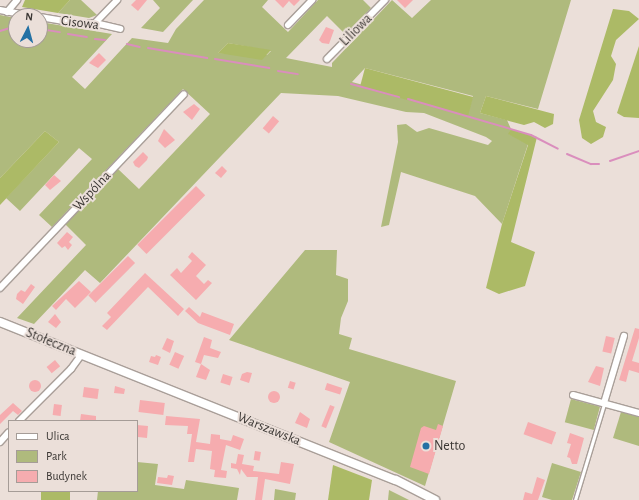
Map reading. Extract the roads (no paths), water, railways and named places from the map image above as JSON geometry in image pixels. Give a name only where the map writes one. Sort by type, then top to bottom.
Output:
[{"type":"main road","name":"Stołeczna","points":[[0,322],[101,363]]},
{"type":"main road","name":"Warszawska","points":[[101,363],[396,480],[435,500]]},
{"type":"street","points":[[0,10],[7,12],[17,0]]},
{"type":"street","points":[[95,23],[117,0]]},
{"type":"street","points":[[288,25],[312,0]]},
{"type":"street","name":"Liliowa","points":[[327,59],[385,0]]},
{"type":"street","name":"Cisowa","points":[[48,18],[81,24],[95,23],[120,29]]},
{"type":"street","name":"Wspólna","points":[[0,288],[184,94]]},
{"type":"street","points":[[604,403],[624,336]]},
{"type":"street","points":[[20,420],[71,370],[81,355]]},
{"type":"street","points":[[573,395],[639,413]]},
{"type":"street","points":[[0,442],[8,433]]},
{"type":"lane","points":[[575,500],[604,403]]},
{"type":"waterway","points":[[0,31],[8,28]]},
{"type":"waterway","points":[[48,30],[60,32]]},
{"type":"waterway","points":[[68,34],[87,37]]},
{"type":"waterway","points":[[95,39],[105,40]]},
{"type":"waterway","points":[[127,44],[140,47]]},
{"type":"waterway","points":[[148,48],[207,58]]},
{"type":"waterway","points":[[215,59],[269,68]]},
{"type":"waterway","points":[[278,71],[298,74]]},
{"type":"waterway","points":[[351,84],[399,97]]},
{"type":"waterway","points":[[408,99],[531,135],[558,149]]},
{"type":"waterway","points":[[610,161],[639,151]]},
{"type":"waterway","points":[[567,154],[591,164],[599,164]]},
{"type":"place","name":"Netto","points":[[426,446]]}]
